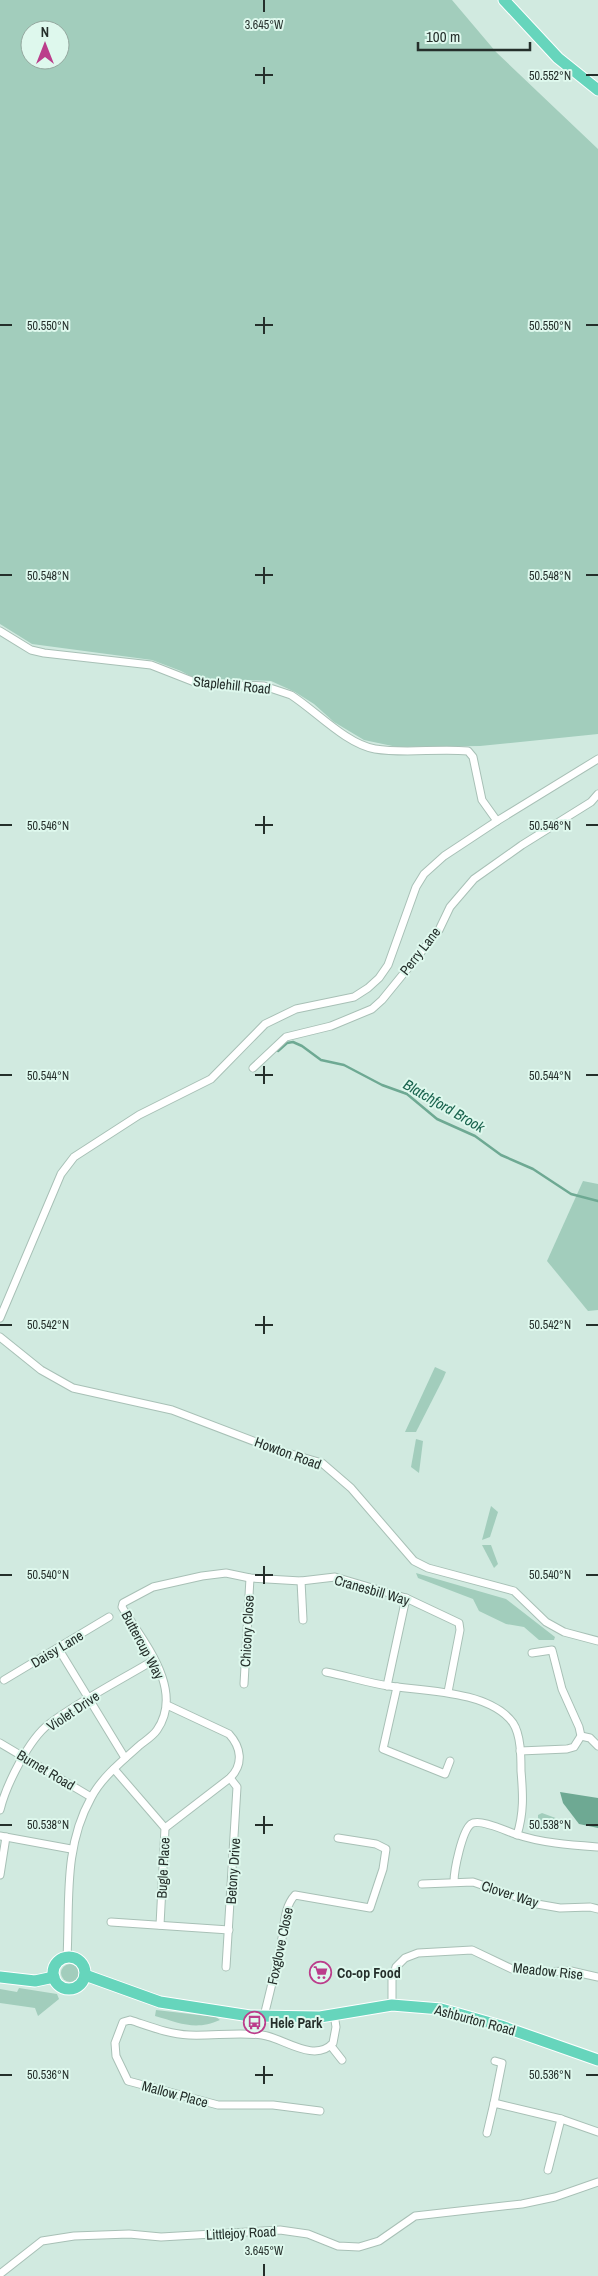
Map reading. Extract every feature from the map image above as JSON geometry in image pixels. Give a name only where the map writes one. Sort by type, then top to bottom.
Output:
[{"type":"main road","points":[[504,0],[558,58],[598,90]]},
{"type":"main road","points":[[67,1958],[55,1967],[54,1977],[60,1986],[69,1989],[79,1986],[85,1975]]},
{"type":"main road","name":"Ashburton Road","points":[[67,1958],[72,1958],[81,1963],[85,1975],[160,2002],[233,2014],[320,2017],[392,2006],[422,2006],[463,2014],[598,2060]]},
{"type":"main road","points":[[0,1977],[35,1981],[54,1977]]},
{"type":"street","name":"Staplehill Road","points":[[0,631],[31,650],[44,653],[151,665],[197,683],[264,686],[291,695],[358,742],[374,749],[424,752],[468,751],[473,758],[482,800],[496,821]]},
{"type":"street","points":[[0,1318],[61,1174],[74,1157],[139,1115],[211,1078],[265,1024],[296,1009],[341,1001],[354,997],[368,988],[379,978],[388,965],[416,887],[424,874],[444,856],[496,821],[598,759]]},
{"type":"street","name":"Perry Lane","points":[[253,1068],[286,1037],[331,1026],[372,1009],[382,1000],[439,930],[450,907],[474,879],[522,845],[591,802],[598,794]]},
{"type":"street","name":"Howton Road","points":[[0,1337],[41,1370],[73,1388],[172,1410],[274,1449],[322,1463],[351,1488],[414,1561],[428,1568],[468,1577],[514,1591],[546,1622],[564,1632],[598,1641]]},
{"type":"street","name":"Buttercup Way","points":[[167,1705],[163,1676],[122,1607],[124,1603],[154,1587],[202,1576],[226,1573],[250,1578],[301,1581]]},
{"type":"street","name":"Cranesbill Way","points":[[301,1581],[336,1577],[406,1598],[460,1625],[448,1692]]},
{"type":"street","name":"Chicory Close","points":[[244,1684],[250,1578]]},
{"type":"street","points":[[301,1581],[303,1620]]},
{"type":"street","points":[[387,1686],[406,1598]]},
{"type":"street","name":"Daisy Lane","points":[[4,1680],[109,1617]]},
{"type":"street","points":[[58,1648],[125,1758]]},
{"type":"street","points":[[532,1653],[552,1650],[562,1690],[581,1736]]},
{"type":"street","name":"Violet Drive","points":[[0,1810],[2,1799],[24,1757],[48,1725],[154,1660]]},
{"type":"street","points":[[326,1672],[387,1686],[448,1692],[498,1708],[514,1724],[520,1751],[524,1803],[517,1835]]},
{"type":"street","points":[[397,1687],[383,1749],[445,1774],[450,1761]]},
{"type":"street","points":[[67,1958],[68,1884],[71,1848],[91,1797],[114,1769],[156,1731],[167,1705],[219,1728],[235,1740],[240,1757],[238,1768],[230,1778],[165,1828]]},
{"type":"street","points":[[520,1751],[566,1749],[574,1747],[581,1736]]},
{"type":"street","points":[[581,1736],[590,1738],[598,1746]]},
{"type":"street","name":"Burnet Road","points":[[0,1743],[91,1797]]},
{"type":"street","name":"Bugle Place","points":[[114,1769],[165,1828],[160,1925]]},
{"type":"street","name":"Betony Drive","points":[[226,1967],[237,1787],[230,1778]]},
{"type":"street","points":[[454,1882],[454,1872],[470,1825],[475,1823],[492,1825],[535,1840],[598,1847]]},
{"type":"street","points":[[0,1875],[3,1836],[71,1848]]},
{"type":"street","name":"Foxglove Close","points":[[264,2016],[290,1900],[295,1895],[370,1908],[383,1869],[386,1848],[376,1844],[338,1838]]},
{"type":"street","name":"Clover Way","points":[[422,1884],[473,1882],[536,1904],[560,1908],[590,1907],[598,1909]]},
{"type":"street","points":[[111,1922],[229,1930]]},
{"type":"street","name":"Meadow Rise","points":[[392,2006],[392,1980],[396,1967],[405,1958],[418,1953],[472,1950],[512,1969],[535,1972],[572,1972],[598,1977]]},
{"type":"street","points":[[334,2014],[336,2036],[331,2046],[342,2060]]},
{"type":"street","name":"Mallow Place","points":[[320,2111],[273,2105],[218,2105],[142,2086],[128,2081],[124,2076],[116,2056],[115,2043],[122,2022],[130,2020],[173,2033],[202,2036],[262,2035],[304,2050],[320,2050],[331,2046]]},
{"type":"street","points":[[487,2133],[502,2063],[495,2061]]},
{"type":"street","points":[[494,2104],[561,2119],[598,2132]]},
{"type":"street","points":[[548,2170],[561,2119]]},
{"type":"street","name":"Littlejoy Road","points":[[0,2274],[42,2241],[74,2236],[129,2234],[161,2237],[280,2230],[308,2234],[338,2246],[359,2247],[379,2241],[415,2216],[522,2204],[564,2194],[598,2182]]},
{"type":"shaded area","points":[[0,0],[452,0],[496,52],[598,149],[598,734],[480,746],[397,747],[364,740],[334,722],[314,704],[295,692],[271,681],[194,678],[152,660],[32,644],[0,624]]},
{"type":"shaded area","points":[[583,1181],[598,1184],[598,1310],[588,1311],[547,1261]]},
{"type":"shaded area","points":[[435,1367],[446,1372],[443,1379],[416,1432],[405,1432]]},
{"type":"shaded area","points":[[416,1439],[423,1441],[419,1473],[411,1467]]},
{"type":"shaded area","points":[[491,1506],[498,1512],[490,1537],[482,1540]]},
{"type":"shaded area","points":[[482,1545],[491,1545],[498,1564],[494,1568]]},
{"type":"shaded area","points":[[416,1573],[506,1599],[555,1637],[554,1640],[539,1640],[524,1627],[506,1624],[479,1611],[473,1599],[418,1578]]},
{"type":"shaded area","points":[[560,1792],[598,1798],[598,1828],[579,1824],[563,1803]]},
{"type":"shaded area","points":[[542,1813],[561,1820],[560,1828],[541,1827],[538,1824],[538,1815]]},
{"type":"shaded area","points":[[70,1964],[76,1967],[79,1973],[76,1979],[70,1982],[64,1979],[61,1973],[64,1967]]},
{"type":"shaded area","points":[[19,1988],[57,1994],[59,1999],[38,2016],[35,2008],[0,2003],[0,1989],[17,1992]]},
{"type":"shaded area","points":[[156,2010],[216,2017],[220,2020],[203,2025],[188,2025],[155,2016]]},
{"type":"waterway","name":"Blatchford Brook","points":[[278,1051],[287,1043],[293,1042],[302,1046],[321,1060],[344,1065],[382,1085],[407,1094],[437,1119],[475,1136],[501,1155],[533,1169],[571,1194],[598,1201]]},
{"type":"place","name":"Co-op Food","points":[[321,1973]]},
{"type":"place","name":"Hele Park","points":[[254,2023]]}]
